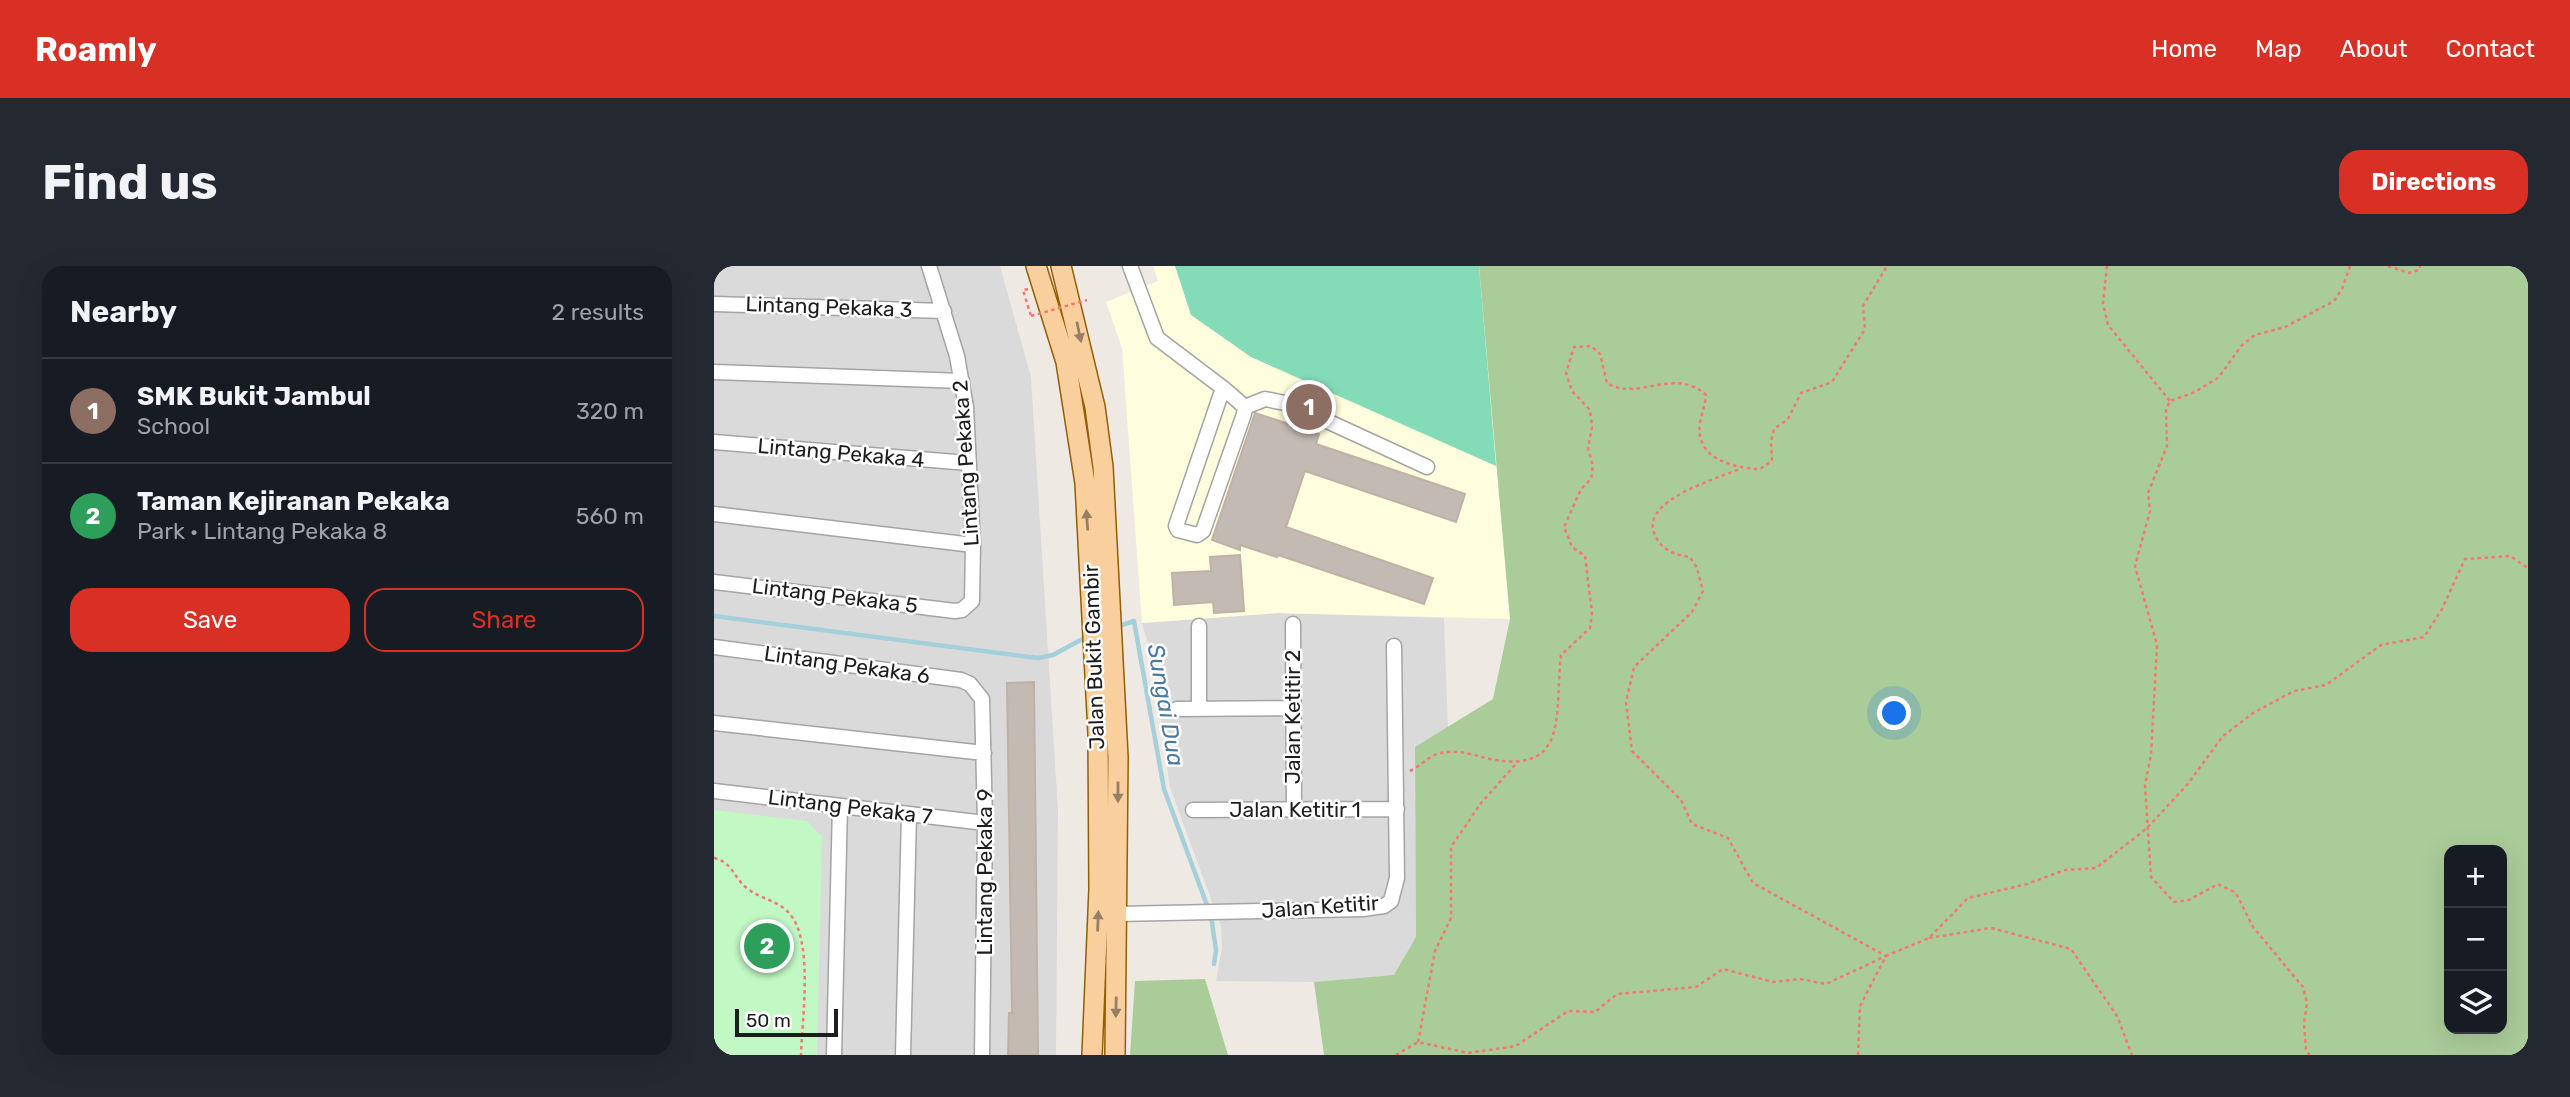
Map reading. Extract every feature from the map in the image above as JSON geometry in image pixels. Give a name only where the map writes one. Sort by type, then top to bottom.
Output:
[{"type":"main road","name":"Jalan Bukit Gambir","points":[[1036,266],[1066,362],[1075,407],[1102,610]]},
{"type":"main road","name":"Jalan Bukit Gambir","points":[[1061,266],[1095,407],[1103,467],[1104,653],[1092,1055]]},
{"type":"main road","name":"Jalan Bukit Gambir","points":[[1104,653],[1118,757],[1115,1055]]},
{"type":"street","name":"Lintang Pekaka 2","points":[[929,266],[944,311],[962,382],[974,595],[968,607],[955,611]]},
{"type":"street","points":[[1130,266],[1151,330],[1157,338],[1245,407]]},
{"type":"street","name":"Lintang Pekaka 3","points":[[714,304],[944,311]]},
{"type":"street","points":[[714,372],[962,382]]},
{"type":"street","points":[[1223,388],[1178,521],[1178,530],[1197,535],[1203,531],[1245,407],[1256,400],[1284,402],[1427,467]]},
{"type":"street","name":"Lintang Pekaka 4","points":[[714,442],[968,463]]},
{"type":"street","points":[[714,514],[973,545]]},
{"type":"street","name":"Lintang Pekaka 5","points":[[714,582],[955,611]]},
{"type":"street","name":"Jalan Ketitir 2","points":[[1293,624],[1294,810]]},
{"type":"street","points":[[1199,626],[1199,709]]},
{"type":"street","name":"Jalan Ketitir","points":[[1117,914],[1192,914],[1384,906],[1391,901],[1396,890],[1394,646]]},
{"type":"street","name":"Lintang Pekaka 6","points":[[714,647],[961,680],[977,690]]},
{"type":"street","name":"Lintang Pekaka 9","points":[[977,690],[982,699],[985,823],[982,1055]]},
{"type":"street","points":[[1177,709],[1293,708]]},
{"type":"street","points":[[714,723],[984,753]]},
{"type":"street","name":"Lintang Pekaka 7","points":[[714,791],[985,823]]},
{"type":"street","points":[[834,1055],[839,806]]},
{"type":"street","name":"Jalan Ketitir 1","points":[[1194,810],[1396,809]]},
{"type":"street","points":[[903,1055],[909,815]]},
{"type":"path","points":[[1396,772],[1412,771],[1436,754],[1464,751],[1516,764],[1536,758],[1549,746],[1557,711],[1561,655],[1590,628],[1591,622],[1585,556],[1572,547],[1564,527],[1581,489],[1591,480],[1593,467],[1588,448],[1592,427],[1590,410],[1572,391],[1566,373],[1574,347],[1591,346],[1600,355],[1607,383],[1614,387],[1649,387],[1664,381],[1695,385],[1706,395],[1700,423],[1700,441],[1706,451],[1723,463],[1760,469],[1773,461],[1771,441],[1774,429],[1788,419],[1801,393],[1832,382],[1865,329],[1863,306],[1887,266]]},
{"type":"path","points":[[2107,266],[2103,303],[2108,325],[2170,401]]},
{"type":"path","points":[[2310,1055],[2306,1051],[2304,1023],[2308,1003],[2303,987],[2253,927],[2236,893],[2218,884],[2189,900],[2174,902],[2151,877],[2145,785],[2151,755],[2157,645],[2135,566],[2150,511],[2148,493],[2167,446],[2166,410],[2170,401],[2195,392],[2219,377],[2242,345],[2255,335],[2284,327],[2334,301],[2342,289],[2350,266]]},
{"type":"path","points":[[2388,266],[2409,273],[2420,270],[2420,266]]},
{"type":"path","points":[[1031,316],[1087,300]]},
{"type":"path","points":[[1742,468],[1671,498],[1657,512],[1652,531],[1659,545],[1676,555],[1690,557],[1698,568],[1703,590],[1692,612],[1634,667],[1626,702],[1632,751],[1681,800],[1692,824],[1728,838],[1753,883],[1886,956]]},
{"type":"path","points":[[1929,937],[1968,898],[2027,884],[2065,870],[2096,868],[2146,829],[2187,785],[2223,736],[2253,713],[2294,691],[2326,685],[2381,645],[2424,637],[2442,610],[2465,559],[2510,556],[2528,568]]},
{"type":"path","points":[[1418,1042],[1435,951],[1451,918],[1451,847],[1481,803],[1516,764]]},
{"type":"path","points":[[714,858],[726,861],[748,890],[770,898],[788,911],[801,932],[804,951],[801,1055]]},
{"type":"path","points":[[1396,1055],[1418,1042],[1468,1053],[1516,1046],[1568,1011],[1595,1012],[1617,994],[1696,987],[1723,969],[1773,982],[1800,979],[1826,984],[1929,937],[1991,928],[2071,949],[2117,1016],[2132,1055]]},
{"type":"path","points":[[1858,1055],[1860,1006],[1886,956]]},
{"type":"shaded area","points":[[714,266],[1000,266],[1031,377],[1058,810],[1056,1055],[714,1055]]},
{"type":"shaded area","points":[[1153,266],[1479,266],[1510,619],[1278,613],[1142,623],[1122,348],[1106,302],[1158,281]]},
{"type":"shaded area","points":[[1278,613],[1444,618],[1448,728],[1415,747],[1416,938],[1394,976],[1314,982],[1216,981],[1222,948],[1221,926],[1170,788],[1154,666],[1142,623]]},
{"type":"green space","points":[[1175,266],[1479,266],[1496,466],[1251,357],[1191,315]]},
{"type":"green space","points":[[1479,266],[2528,266],[2528,1055],[1324,1055],[1314,982],[1394,975],[1416,937],[1415,747],[1493,699],[1510,619]]},
{"type":"green space","points":[[714,810],[807,821],[822,837],[817,1055],[714,1055]]},
{"type":"green space","points":[[1205,979],[1228,1055],[1130,1055],[1135,981]]},
{"type":"building","points":[[1255,413],[1319,434],[1316,444],[1465,494],[1456,522],[1305,471],[1286,527],[1433,578],[1424,604],[1278,555],[1277,557],[1240,545],[1240,550],[1212,540]]},
{"type":"building","points":[[1240,555],[1244,611],[1214,613],[1213,602],[1174,605],[1172,573],[1211,571],[1210,557]]},
{"type":"building","points":[[1034,682],[1038,1055],[1008,1055],[1009,1013],[1012,1013],[1007,683]]},
{"type":"waterway","name":"Sungai Dua","points":[[714,616],[1038,658],[1053,655],[1088,636]]},
{"type":"waterway","name":"Sungai Dua","points":[[1116,627],[1134,621],[1164,789],[1208,908]]},
{"type":"waterway","name":"Sungai Dua","points":[[1211,916],[1216,950],[1214,964]]},
{"type":"place","name":"SMK Bukit Jambul","points":[[1309,407]]},
{"type":"place","name":"Taman Kejiranan Pekaka","points":[[767,946]]}]
